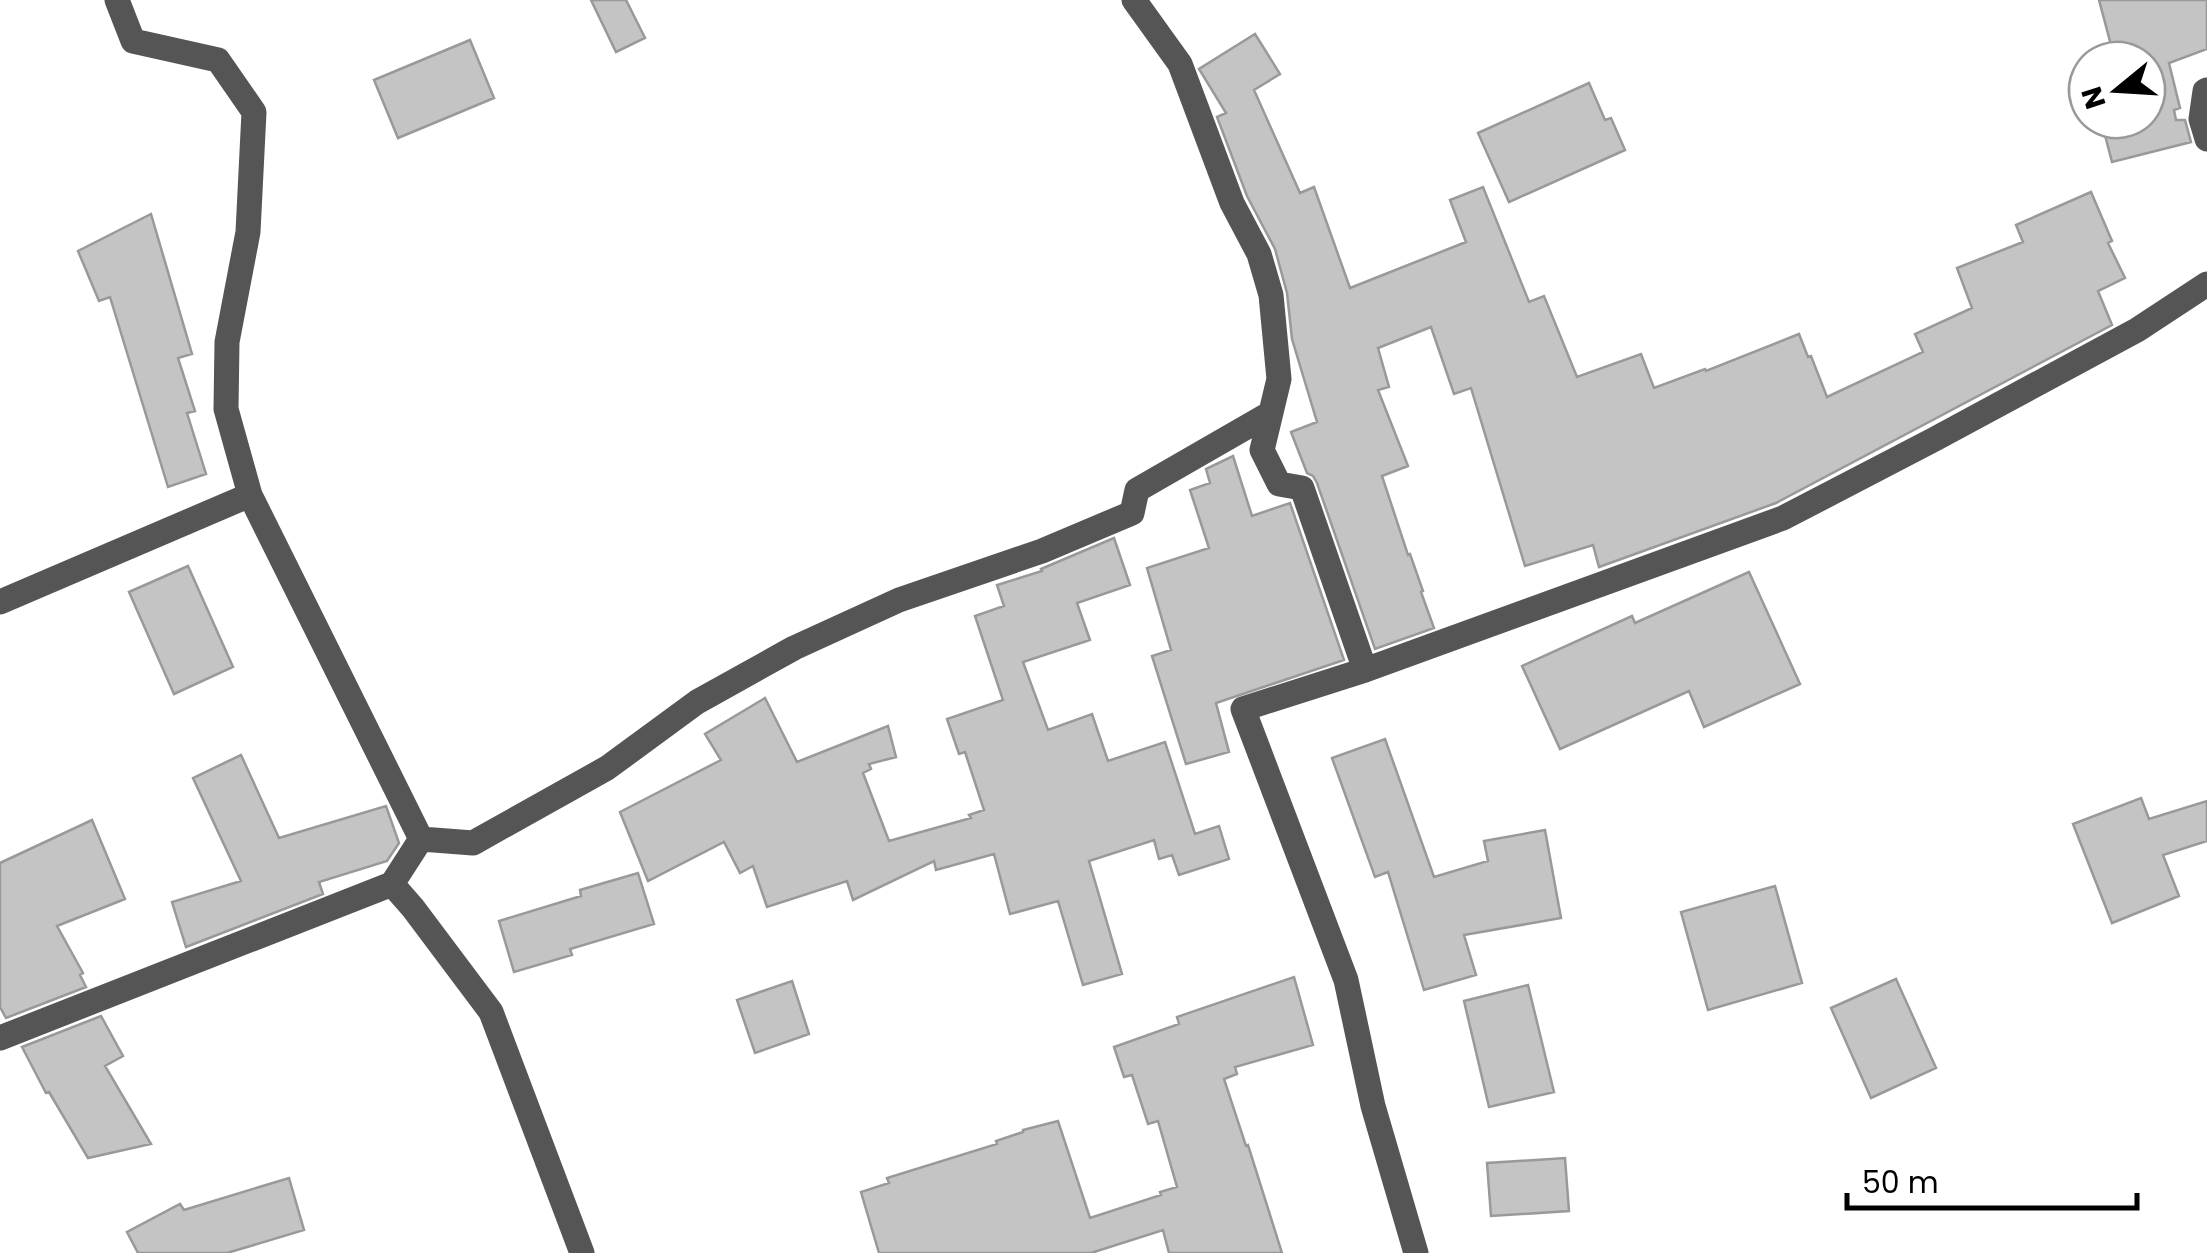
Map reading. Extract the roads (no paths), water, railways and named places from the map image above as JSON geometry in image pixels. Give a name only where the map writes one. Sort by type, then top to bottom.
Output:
[{"type":"street","points":[[117,0],[134,41],[218,60],[254,112],[248,232],[227,342],[226,409],[250,495],[421,839]]},
{"type":"street","points":[[1134,0],[1180,64],[1232,202],[1259,254],[1272,294],[1279,379],[1262,450],[1280,484],[1302,488],[1365,670]]},
{"type":"street","points":[[2207,90],[2201,119],[2207,139]]},
{"type":"street","points":[[1416,1253],[1373,1106],[1346,980],[1243,709],[1365,670],[1783,518],[2137,330],[2207,284]]},
{"type":"street","points":[[421,839],[472,843],[607,768],[697,702],[794,648],[899,600],[1042,551],[1132,513],[1137,490],[1269,414]]},
{"type":"street","points":[[0,602],[250,495]]},
{"type":"street","points":[[0,1038],[392,884],[421,839]]},
{"type":"street","points":[[392,884],[491,1012],[582,1253]]}]
